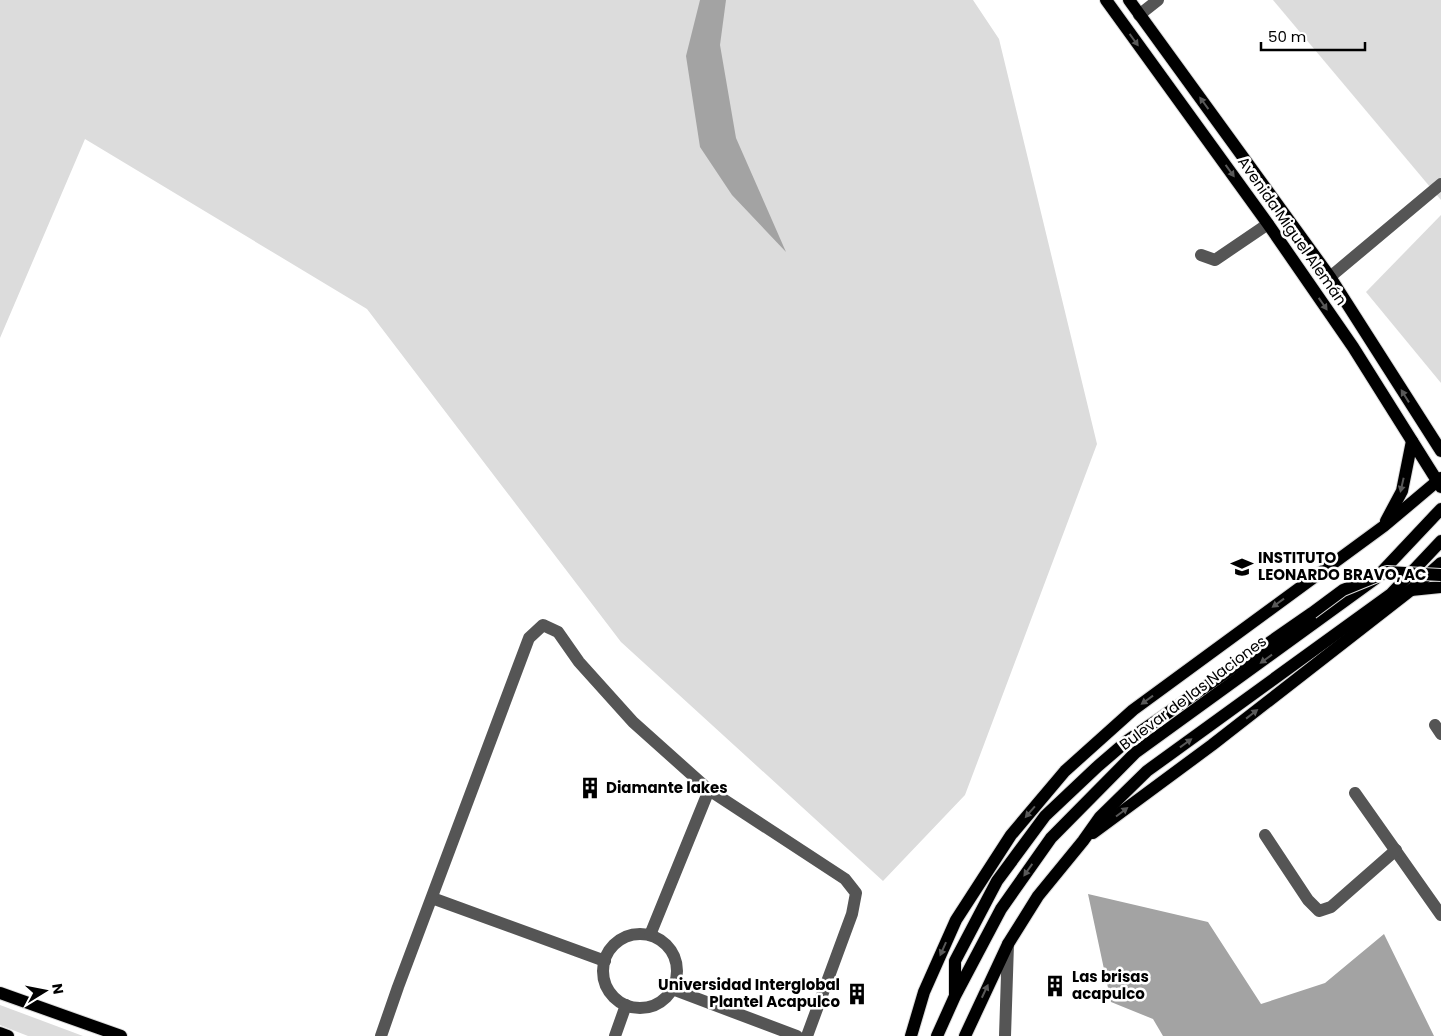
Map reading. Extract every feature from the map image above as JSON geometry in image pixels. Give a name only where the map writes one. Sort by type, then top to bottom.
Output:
[{"type":"main road","name":"Avenida Miguel Alemán","points":[[1106,0],[1268,224],[1353,346],[1440,482]]},
{"type":"main road","name":"Avenida Miguel Alemán","points":[[1129,0],[1330,277],[1441,451]]},
{"type":"main road","points":[[1422,424],[1441,438]]},
{"type":"main road","points":[[1384,526],[1402,491],[1412,440]]},
{"type":"main road","points":[[911,1036],[924,992],[956,920],[1011,835],[1066,771],[1133,710],[1384,526],[1440,482]]},
{"type":"main road","name":"Bulevar de las Naciones","points":[[937,1036],[955,996],[1001,909],[1051,838],[1135,753],[1375,579],[1441,509]]},
{"type":"main road","points":[[965,1036],[1008,944],[1038,896],[1100,817],[1147,772],[1391,594],[1441,541]]},
{"type":"main road","points":[[1083,841],[1212,746],[1411,590],[1441,563]]},
{"type":"main road","points":[[955,996],[955,961],[997,881],[1045,816],[1098,766],[1127,741],[1343,590],[1387,572],[1441,575]]},
{"type":"main road","points":[[1411,590],[1441,588]]},
{"type":"main road","points":[[0,993],[121,1036]]},
{"type":"main road","points":[[0,1033],[8,1036]]},
{"type":"street","points":[[1139,15],[1158,0]]},
{"type":"street","points":[[1330,277],[1441,184]]},
{"type":"street","points":[[1201,255],[1215,260],[1268,224]]},
{"type":"street","points":[[381,1036],[529,638],[543,625],[558,632],[578,662],[633,722],[709,790],[845,879],[856,893],[852,914],[807,1036]]},
{"type":"street","points":[[650,935],[709,790]]},
{"type":"street","points":[[1355,793],[1439,906]]},
{"type":"street","points":[[1265,835],[1308,900],[1320,911],[1331,907],[1396,850]]},
{"type":"street","points":[[432,898],[605,961]]},
{"type":"street","points":[[640,934],[650,935],[665,943],[674,957],[677,973],[672,989],[666,998],[652,1006],[637,1008],[626,1005],[612,995],[604,978],[605,961],[608,952],[622,938],[640,934]]},
{"type":"street","points":[[1004,1036],[1008,944]]},
{"type":"street","points":[[672,989],[797,1036]]},
{"type":"street","points":[[614,1036],[626,1005]]},
{"type":"shaded area","points":[[0,0],[973,0],[999,39],[1097,444],[965,795],[883,881],[621,642],[367,309],[85,139],[0,338]]},
{"type":"shaded area","points":[[700,0],[726,0],[720,45],[736,138],[786,252],[732,195],[700,147],[686,56]]},
{"type":"shaded area","points":[[1273,0],[1441,0],[1441,200]]},
{"type":"shaded area","points":[[1441,215],[1441,383],[1366,292]]},
{"type":"shaded area","points":[[1088,894],[1208,922],[1261,1004],[1325,983],[1384,934],[1434,1036],[1163,1036],[1153,1019],[1111,1002]]},
{"type":"shaded area","points":[[0,1005],[83,1036],[28,1036],[0,1025]]},
{"type":"place","name":"INSTITUTO LEONARDO BRAVO, AC","points":[[1242,567]]},
{"type":"place","name":"Diamante lakes","points":[[590,788]]},
{"type":"place","name":"Las brisas acapulco","points":[[1055,986]]},
{"type":"place","name":"Universidad Interglobal Plantel Acapulco","points":[[857,994]]}]
